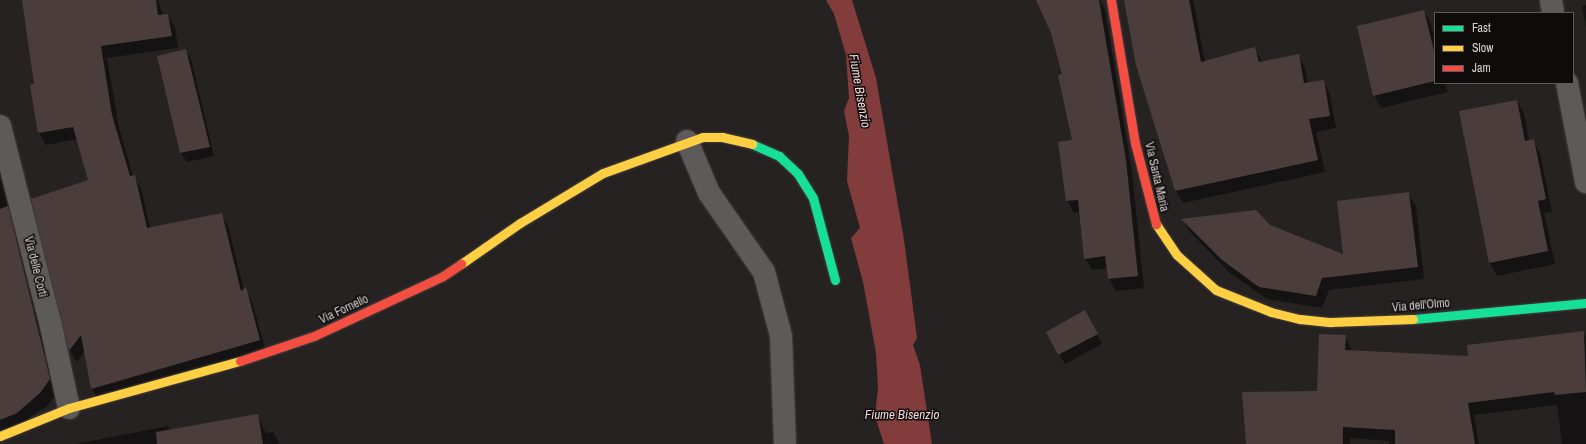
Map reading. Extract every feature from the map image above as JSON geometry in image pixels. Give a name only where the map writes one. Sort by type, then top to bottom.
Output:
[{"type":"street","name":"Via Santa Maria","points":[[1111,0],[1117,24],[1135,144],[1153,219],[1177,255],[1202,280],[1224,294],[1259,308]]},
{"type":"street","points":[[1551,0],[1554,12]]},
{"type":"street","points":[[1567,84],[1586,182]]},
{"type":"street","name":"Via delle Corti","points":[[0,126],[69,408]]},
{"type":"street","name":"Via Fornello","points":[[0,436],[69,408],[256,358],[314,336],[442,276],[520,223],[603,172],[703,137],[722,137],[755,144],[779,156],[798,174],[813,198],[820,217],[835,280]]},
{"type":"street","points":[[688,141],[709,193],[764,272],[781,336],[785,444]]},
{"type":"street","name":"Via dell'Olmo","points":[[1259,308],[1300,319],[1350,322],[1586,303]]},
{"type":"water","name":"Fiume Bisenzio","points":[[826,0],[852,0],[876,78],[904,240],[917,338],[913,345],[920,365],[932,444],[884,444],[875,416],[878,387],[876,353],[863,282],[851,238],[860,228],[847,181],[849,136],[844,111],[849,98],[846,55],[834,14]]},
{"type":"building","points":[[22,0],[156,0],[158,15],[168,14],[172,36],[101,46],[112,115],[130,176],[135,175],[147,228],[222,213],[241,291],[246,287],[260,340],[91,389],[81,335],[69,351],[31,199],[88,180],[73,127],[38,133],[30,85],[34,84]]},
{"type":"building","points":[[1036,0],[1099,0],[1126,160],[1138,276],[1108,279],[1105,256],[1084,259],[1078,200],[1066,201],[1058,142],[1072,140],[1058,75],[1062,74],[1051,33]]},
{"type":"building","points":[[1124,0],[1189,0],[1201,62],[1255,47],[1259,62],[1299,54],[1304,83],[1324,80],[1330,116],[1309,119],[1318,160],[1175,191],[1136,65]]},
{"type":"building","points":[[1424,10],[1434,51],[1434,81],[1373,96],[1357,26]]},
{"type":"building","points":[[186,49],[210,147],[180,153],[157,56]]},
{"type":"building","points":[[1517,100],[1525,141],[1534,139],[1546,199],[1538,201],[1548,251],[1489,263],[1459,111]]},
{"type":"building","points":[[1409,192],[1418,267],[1322,278],[1316,296],[1259,287],[1222,260],[1181,219],[1256,210],[1270,225],[1343,254],[1337,201]]},
{"type":"building","points":[[8,206],[50,379],[40,393],[17,413],[0,420],[0,209]]},
{"type":"building","points":[[1085,310],[1098,334],[1058,355],[1046,332]]},
{"type":"building","points":[[1584,331],[1586,392],[1555,395],[1554,392],[1468,403],[1475,444],[1395,444],[1395,430],[1343,427],[1343,444],[1246,444],[1242,392],[1317,391],[1319,334],[1346,335],[1345,350],[1468,356],[1467,345]]},
{"type":"building","points":[[258,414],[263,444],[157,444],[156,432]]},
{"type":"traffic: fast","points":[[752,144],[779,156],[798,174],[813,198],[835,280]]},
{"type":"traffic: fast","points":[[1413,319],[1586,303]]},
{"type":"traffic: slow","points":[[461,264],[520,223],[603,173],[703,137],[722,137],[752,144]]},
{"type":"traffic: slow","points":[[1156,224],[1177,255],[1216,290],[1271,312],[1300,319],[1331,322],[1413,319]]},
{"type":"traffic: slow","points":[[0,436],[69,408],[240,361]]},
{"type":"traffic: jam","points":[[1111,0],[1135,143],[1156,224]]},
{"type":"traffic: jam","points":[[240,361],[314,336],[443,276],[461,264]]}]
